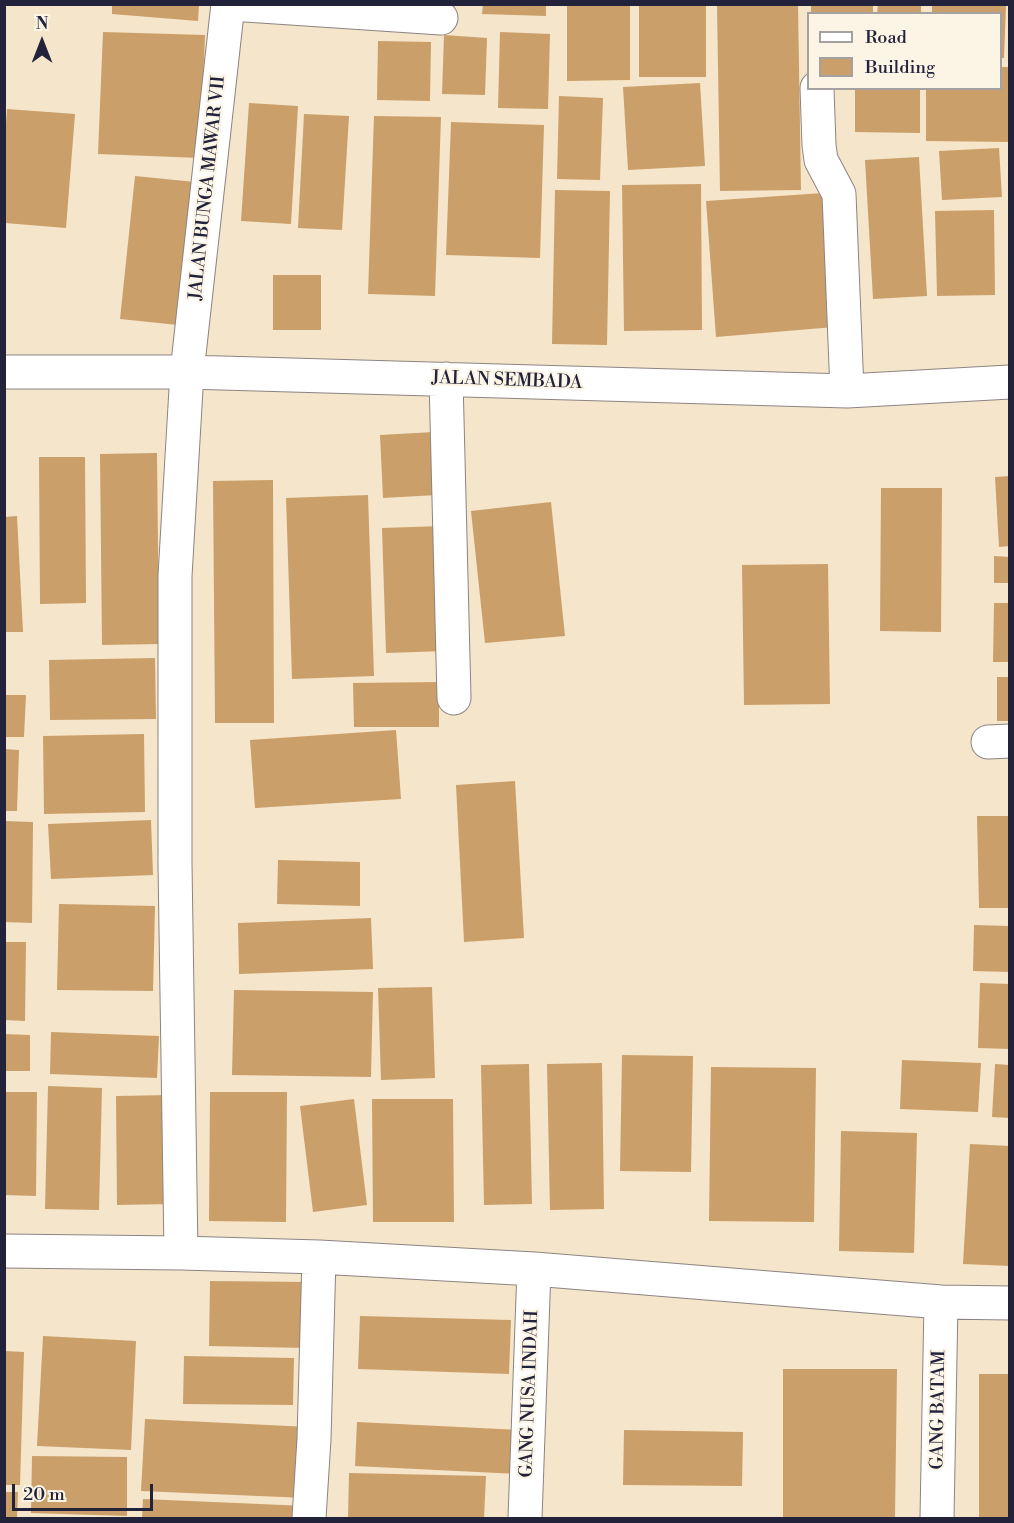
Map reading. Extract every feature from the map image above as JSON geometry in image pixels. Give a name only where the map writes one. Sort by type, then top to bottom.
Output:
[{"type":"street","points":[[230,4],[441,18]]},
{"type":"street","name":"JALAN BUNGA MAWAR VII","points":[[181,1253],[175,864],[175,576],[187,372],[230,4]]},
{"type":"street","points":[[818,90],[821,160],[839,194],[847,391]]},
{"type":"street","name":"JALAN SEMBADA","points":[[4,372],[187,372],[847,391],[1010,382]]},
{"type":"street","points":[[446,380],[454,698]]},
{"type":"street","points":[[4,1251],[319,1257],[534,1269],[941,1302],[1010,1303]]},
{"type":"street","points":[[309,1518],[314,1439],[319,1257]]},
{"type":"street","name":"GANG NUSA INDAH","points":[[525,1518],[534,1269]]},
{"type":"street","name":"GANG BATAM","points":[[937,1518],[941,1302]]},
{"type":"building","points":[[483,4],[546,4],[546,16],[482,14]]},
{"type":"building","points":[[567,4],[630,4],[630,80],[567,81]]},
{"type":"building","points":[[639,4],[706,4],[706,77],[639,77]]},
{"type":"building","points":[[811,4],[873,4],[873,12],[811,12]]},
{"type":"building","points":[[878,4],[921,4],[921,12],[877,12]]},
{"type":"building","points":[[112,5],[199,5],[198,21],[112,14]]},
{"type":"building","points":[[717,5],[798,5],[801,190],[720,191]]},
{"type":"building","points":[[932,5],[1006,5],[1004,58],[1002,58],[1002,12],[932,12]]},
{"type":"building","points":[[103,32],[205,35],[200,158],[98,154]]},
{"type":"building","points":[[500,32],[550,34],[548,109],[498,108]]},
{"type":"building","points":[[444,35],[487,38],[485,95],[442,94]]},
{"type":"building","points":[[378,41],[431,42],[430,101],[377,100]]},
{"type":"building","points":[[1002,67],[1010,67],[1010,142],[926,141],[926,90],[1002,90]]},
{"type":"building","points":[[700,83],[705,166],[628,170],[623,87]]},
{"type":"building","points":[[855,90],[920,90],[920,133],[855,132]]},
{"type":"building","points":[[559,96],[603,98],[600,180],[557,179]]},
{"type":"building","points":[[249,103],[298,106],[291,224],[241,221]]},
{"type":"building","points":[[7,109],[75,114],[66,228],[5,223]]},
{"type":"building","points":[[304,114],[349,116],[342,230],[298,228]]},
{"type":"building","points":[[374,116],[441,117],[435,296],[368,294]]},
{"type":"building","points":[[451,122],[544,125],[540,258],[446,255]]},
{"type":"building","points":[[999,148],[1002,197],[942,200],[939,151]]},
{"type":"building","points":[[919,157],[927,296],[873,299],[865,160]]},
{"type":"building","points":[[135,176],[195,182],[178,325],[120,319]]},
{"type":"building","points":[[701,184],[702,330],[624,331],[622,185]]},
{"type":"building","points":[[555,190],[610,191],[607,345],[552,344]]},
{"type":"building","points":[[823,193],[834,327],[716,337],[706,201]]},
{"type":"building","points":[[994,210],[995,295],[937,296],[935,211]]},
{"type":"building","points":[[273,275],[321,275],[321,330],[273,330]]},
{"type":"building","points":[[434,432],[437,495],[383,498],[380,435]]},
{"type":"building","points":[[157,453],[159,644],[102,645],[100,454]]},
{"type":"building","points":[[39,457],[85,457],[86,603],[40,604]]},
{"type":"building","points":[[1010,476],[1010,546],[999,547],[995,477]]},
{"type":"building","points":[[273,480],[274,723],[215,723],[213,481]]},
{"type":"building","points":[[881,488],[942,488],[941,632],[880,631]]},
{"type":"building","points":[[368,495],[374,676],[292,679],[286,498]]},
{"type":"building","points":[[551,502],[565,636],[485,643],[471,511]]},
{"type":"building","points":[[17,516],[23,632],[4,632],[4,517]]},
{"type":"building","points":[[442,526],[446,651],[386,653],[382,528]]},
{"type":"building","points":[[994,556],[1010,557],[1010,583],[994,583]]},
{"type":"building","points":[[828,564],[830,704],[744,705],[742,565]]},
{"type":"building","points":[[994,603],[1010,603],[1010,662],[993,662]]},
{"type":"building","points":[[155,658],[156,719],[50,720],[49,660]]},
{"type":"building","points":[[997,677],[1010,677],[1010,721],[997,721]]},
{"type":"building","points":[[439,682],[439,727],[354,727],[353,683]]},
{"type":"building","points":[[4,695],[26,695],[24,737],[4,737]]},
{"type":"building","points":[[396,730],[401,799],[255,808],[250,740]]},
{"type":"building","points":[[144,734],[145,812],[44,814],[43,736]]},
{"type":"building","points":[[4,749],[19,750],[17,811],[4,811]]},
{"type":"building","points":[[515,781],[524,938],[464,942],[456,785]]},
{"type":"building","points":[[977,816],[1010,816],[1010,908],[979,908]]},
{"type":"building","points":[[151,820],[153,875],[51,879],[48,824]]},
{"type":"building","points":[[4,821],[33,822],[32,923],[4,922]]},
{"type":"building","points":[[278,860],[360,862],[360,906],[277,904]]},
{"type":"building","points":[[59,904],[155,906],[153,991],[57,990]]},
{"type":"building","points":[[371,918],[373,969],[239,974],[238,923]]},
{"type":"building","points":[[974,925],[1010,926],[1010,972],[973,971]]},
{"type":"building","points":[[4,942],[26,942],[25,1021],[4,1020]]},
{"type":"building","points":[[980,983],[1010,984],[1010,1049],[978,1048]]},
{"type":"building","points":[[432,987],[435,1078],[381,1080],[378,988]]},
{"type":"building","points":[[234,990],[373,992],[371,1077],[232,1075]]},
{"type":"building","points":[[51,1032],[159,1036],[157,1078],[50,1074]]},
{"type":"building","points":[[4,1034],[30,1035],[30,1071],[4,1071]]},
{"type":"building","points":[[622,1055],[693,1056],[691,1172],[620,1171]]},
{"type":"building","points":[[902,1060],[981,1063],[978,1112],[900,1109]]},
{"type":"building","points":[[602,1063],[604,1209],[550,1210],[547,1064]]},
{"type":"building","points":[[529,1064],[532,1204],[484,1205],[481,1065]]},
{"type":"building","points":[[995,1064],[1010,1065],[1010,1118],[992,1117]]},
{"type":"building","points":[[711,1067],[816,1068],[814,1222],[709,1221]]},
{"type":"building","points":[[48,1086],[102,1088],[99,1210],[45,1209]]},
{"type":"building","points":[[4,1092],[37,1092],[36,1196],[4,1195]]},
{"type":"building","points":[[210,1092],[287,1092],[286,1222],[209,1221]]},
{"type":"building","points":[[171,1095],[172,1204],[117,1205],[116,1096]]},
{"type":"building","points":[[354,1099],[367,1205],[313,1212],[300,1106]]},
{"type":"building","points":[[372,1099],[453,1099],[454,1222],[373,1222]]},
{"type":"building","points":[[841,1131],[917,1133],[914,1253],[839,1251]]},
{"type":"building","points":[[970,1144],[1010,1146],[1010,1266],[963,1264]]},
{"type":"building","points":[[210,1281],[308,1282],[307,1348],[209,1346]]},
{"type":"building","points":[[360,1316],[511,1320],[509,1374],[358,1369]]},
{"type":"building","points":[[43,1336],[136,1341],[131,1450],[37,1446]]},
{"type":"building","points":[[4,1351],[24,1352],[20,1485],[4,1485]]},
{"type":"building","points":[[184,1356],[294,1358],[293,1405],[183,1404]]},
{"type":"building","points":[[783,1369],[897,1369],[895,1518],[783,1518]]},
{"type":"building","points":[[979,1374],[1010,1374],[1010,1518],[979,1518]]},
{"type":"building","points":[[145,1419],[309,1427],[306,1498],[141,1491]]},
{"type":"building","points":[[357,1422],[520,1430],[518,1474],[355,1466]]},
{"type":"building","points":[[624,1430],[743,1432],[742,1486],[623,1485]]},
{"type":"building","points":[[32,1456],[127,1457],[127,1516],[31,1513]]},
{"type":"building","points":[[349,1473],[486,1476],[484,1518],[348,1518]]},
{"type":"building","points":[[4,1492],[18,1492],[17,1518],[4,1518]]},
{"type":"building","points":[[143,1499],[306,1506],[305,1518],[142,1518]]}]
